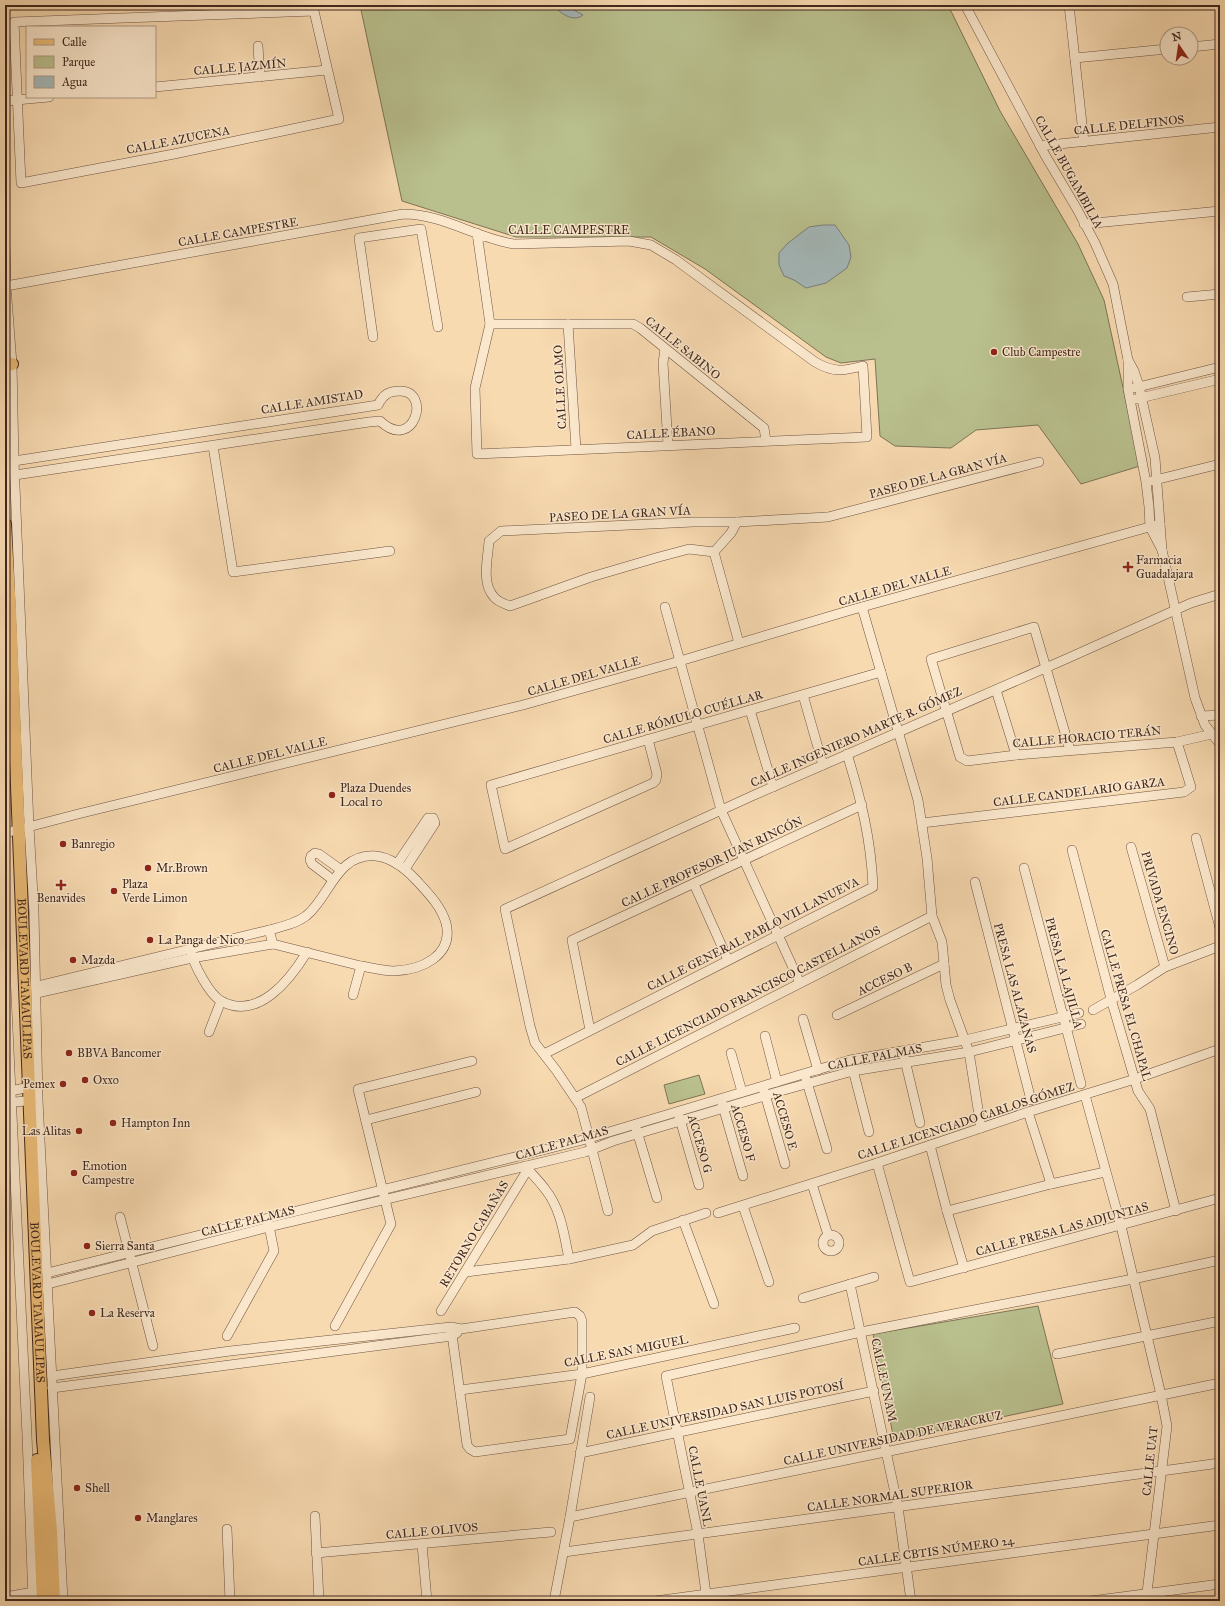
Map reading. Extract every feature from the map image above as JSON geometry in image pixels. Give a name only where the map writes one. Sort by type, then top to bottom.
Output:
[{"type":"main road","name":"BOULEVARD TAMAULIPAS","points":[[5,524],[16,830],[27,1335],[40,1439]]},
{"type":"main road","name":"BOULEVARD TAMAULIPAS","points":[[5,662],[13,738]]},
{"type":"main road","name":"BOULEVARD TAMAULIPAS","points":[[16,830],[32,1038],[21,1095],[39,1216],[41,1599]]},
{"type":"main road","name":"BOULEVARD TAMAULIPAS","points":[[41,1459],[51,1531],[53,1582],[41,1599]]},
{"type":"street","name":"CALLE BUGAMBILIA","points":[[965,5],[1040,146],[1084,224],[1113,284],[1128,360],[1128,389],[1146,482],[1150,527]]},
{"type":"street","points":[[1069,5],[1084,142]]},
{"type":"street","points":[[17,100],[14,22],[314,11],[327,70]]},
{"type":"street","points":[[1199,46],[1220,44]]},
{"type":"street","points":[[258,46],[260,77]]},
{"type":"street","points":[[1075,58],[1159,50]]},
{"type":"street","name":"CALLE JAZMÍN","points":[[156,87],[327,70]]},
{"type":"street","name":"CALLE AZUCENA","points":[[17,100],[21,183],[174,154],[338,119],[327,70]]},
{"type":"street","points":[[5,101],[38,98]]},
{"type":"street","name":"CALLE DELFINOS","points":[[1040,146],[1220,127]]},
{"type":"street","points":[[1084,224],[1220,211]]},
{"type":"street","name":"CALLE CAMPESTRE","points":[[6,286],[403,214],[427,215],[505,243],[630,241],[651,245],[676,260],[815,362],[832,370],[844,370],[863,366],[867,437]]},
{"type":"street","points":[[367,220],[371,236]]},
{"type":"street","points":[[373,337],[360,238],[371,236],[421,229],[438,327]]},
{"type":"street","points":[[478,233],[490,324]]},
{"type":"street","points":[[5,242],[9,364],[15,475],[13,738]]},
{"type":"street","points":[[1187,297],[1220,294]]},
{"type":"street","name":"CALLE SABINO","points":[[490,324],[633,324],[640,328],[764,428],[766,441]]},
{"type":"street","name":"CALLE ÉBANO","points":[[490,324],[475,388],[477,454],[867,437]]},
{"type":"street","name":"CALLE OLMO","points":[[568,324],[576,449]]},
{"type":"street","points":[[665,349],[663,363],[668,445]]},
{"type":"street","name":"CALLE BUGAMBILIA","points":[[1128,360],[1134,371],[1139,386],[1155,458],[1162,550]]},
{"type":"street","points":[[1128,389],[1220,367]]},
{"type":"street","points":[[1131,400],[1220,379]]},
{"type":"street","name":"CALLE AMISTAD","points":[[14,461],[378,405],[383,396],[392,391],[403,391],[415,400],[418,410],[416,418],[412,425],[406,429],[397,431],[388,428],[380,422]]},
{"type":"street","points":[[15,475],[380,422],[376,413],[378,405]]},
{"type":"street","points":[[262,422],[264,438]]},
{"type":"street","points":[[148,440],[150,455]]},
{"type":"street","points":[[213,446],[233,572],[390,551]]},
{"type":"street","points":[[36,457],[38,472]]},
{"type":"street","name":"PASEO DE LA GRAN VÍA","points":[[714,552],[689,549],[591,577],[510,606],[494,597],[488,588],[486,570],[489,541],[501,531],[828,517],[1039,462]]},
{"type":"street","points":[[1146,482],[1220,464]]},
{"type":"street","points":[[737,522],[731,533],[714,552],[740,643]]},
{"type":"street","name":"CALLE DEL VALLE","points":[[16,830],[523,705],[1160,524]]},
{"type":"street","points":[[1150,527],[1162,550],[1195,698],[1201,716],[1220,744]]},
{"type":"street","name":"CALLE INGENIERO MARTE R. GÓMEZ","points":[[544,1054],[535,1043],[530,1026],[505,909],[772,787],[996,690],[1191,603],[1220,594]]},
{"type":"street","points":[[665,607],[721,810],[800,983]]},
{"type":"street","points":[[862,608],[918,800],[922,823],[932,916],[942,942],[946,985],[950,1000],[969,1052],[981,1128]]},
{"type":"street","points":[[946,711],[931,659],[1034,627],[1070,750]]},
{"type":"street","name":"CALLE RÓMULO CUÉLLAR","points":[[648,739],[657,774],[656,780],[653,783],[505,849],[491,785],[648,739],[803,695],[880,672]]},
{"type":"street","points":[[996,690],[1016,755]]},
{"type":"street","points":[[803,695],[823,765]]},
{"type":"street","points":[[750,710],[772,787]]},
{"type":"street","name":"CALLE HORACIO TERÁN","points":[[946,711],[960,757],[967,761],[1070,750],[1177,742],[1212,734]]},
{"type":"street","points":[[1201,716],[1220,715]]},
{"type":"street","name":"CALLE CANDELARIO GARZA","points":[[922,823],[1184,792],[1191,787],[1177,742]]},
{"type":"street","name":"CALLE GENERAL PABLO VILLANUEVA","points":[[544,1054],[873,887],[872,858],[862,806],[847,754]]},
{"type":"street","name":"CALLE PROFESOR JUAN RINCÓN","points":[[590,1030],[572,940],[862,806]]},
{"type":"street","points":[[16,830],[34,913],[37,989],[32,1038]]},
{"type":"street","points":[[1196,838],[1220,928]]},
{"type":"street","points":[[401,866],[416,844]]},
{"type":"street","name":"PRIVADA ENCINO","points":[[1131,847],[1165,967]]},
{"type":"street","name":"CALLE PRESA EL CHAPAL","points":[[1072,850],[1111,999],[1138,1091],[1150,1109],[1176,1211]]},
{"type":"street","points":[[333,880],[312,864],[310,860],[311,856],[319,854],[341,870]]},
{"type":"street","points":[[37,989],[192,953],[294,923],[305,917],[315,907],[341,870],[349,863],[362,858],[376,856],[388,859],[401,866],[430,894],[439,907],[446,923],[446,937],[442,951],[430,962],[414,968],[393,971],[361,966],[273,944],[192,953]]},
{"type":"street","name":"PRESA LA LAJILLA","points":[[1024,868],[1081,1084]]},
{"type":"street","name":"PRESA LAS ALAZANAS","points":[[975,882],[1031,1100]]},
{"type":"street","points":[[694,884],[728,960]]},
{"type":"street","name":"CALLE LICENCIADO FRANCISCO CASTELLANOS","points":[[575,1098],[932,916]]},
{"type":"street","points":[[5,922],[21,1095],[13,1127],[27,1335]]},
{"type":"street","points":[[269,930],[273,944]]},
{"type":"street","points":[[1093,1010],[1138,985],[1165,967],[1220,946]]},
{"type":"street","points":[[192,953],[209,989],[221,1001],[237,1007],[251,1006],[275,992],[288,981],[307,952]]},
{"type":"street","name":"ACCESO B","points":[[837,1015],[944,964]]},
{"type":"street","points":[[353,996],[361,966]]},
{"type":"street","points":[[209,1032],[221,1001]]},
{"type":"street","name":"CALLE PALMAS","points":[[48,1284],[132,1262],[382,1189],[590,1137],[850,1060],[965,1040],[1079,1013]]},
{"type":"street","points":[[803,1019],[818,1070]]},
{"type":"street","name":"CALLE PALMAS","points":[[47,1273],[129,1253],[526,1168],[724,1108],[853,1071],[969,1052],[1081,1024]]},
{"type":"street","points":[[765,1036],[777,1082]]},
{"type":"street","name":"CALLE LICENCIADO CARLOS GÓMEZ","points":[[718,1213],[877,1163],[1028,1112],[1135,1079],[1220,1049]]},
{"type":"street","points":[[903,1051],[920,1123]]},
{"type":"street","points":[[731,1053],[742,1092]]},
{"type":"street","points":[[544,1054],[581,1107],[608,1211]]},
{"type":"street","points":[[850,1060],[869,1132]]},
{"type":"street","points":[[335,1326],[391,1224],[358,1089],[472,1061]]},
{"type":"street","points":[[804,1074],[828,1149]]},
{"type":"street","name":"ACCESO E","points":[[762,1086],[785,1164]]},
{"type":"street","points":[[366,1120],[476,1092]]},
{"type":"street","name":"CALLE UAT","points":[[1085,1095],[1120,1226],[1161,1395],[1167,1426],[1146,1597]]},
{"type":"street","name":"ACCESO F","points":[[721,1098],[743,1176]]},
{"type":"street","name":"ACCESO G","points":[[678,1110],[699,1185]]},
{"type":"street","points":[[1028,1112],[1051,1184]]},
{"type":"street","points":[[5,1119],[13,1127]]},
{"type":"street","points":[[635,1123],[657,1198]]},
{"type":"street","points":[[930,1145],[964,1268]]},
{"type":"street","points":[[518,1156],[526,1168],[546,1189],[554,1203],[561,1220],[569,1259]]},
{"type":"street","name":"CALLE PRESA LAS ADJUNTAS","points":[[877,1163],[910,1282],[1220,1198]]},
{"type":"street","name":"RETORNO CABAÑAS","points":[[441,1310],[466,1272],[526,1168]]},
{"type":"street","points":[[947,1211],[1051,1184],[1105,1172]]},
{"type":"street","points":[[812,1184],[828,1235]]},
{"type":"street","points":[[743,1206],[769,1282]]},
{"type":"street","points":[[466,1272],[569,1259],[633,1245],[652,1231],[706,1213]]},
{"type":"street","points":[[39,1216],[48,1284],[52,1376],[52,1388],[40,1439],[41,1459],[63,1601]]},
{"type":"street","points":[[120,1217],[153,1346]]},
{"type":"street","points":[[683,1220],[714,1304]]},
{"type":"street","points":[[227,1336],[274,1251],[268,1223]]},
{"type":"street","points":[[861,1332],[1133,1279],[1220,1260]]},
{"type":"street","points":[[803,1298],[874,1277]]},
{"type":"street","name":"CALLE UNAM","points":[[850,1284],[898,1507],[912,1601]]},
{"type":"street","points":[[52,1388],[134,1376],[328,1353],[452,1332],[461,1329],[575,1312],[580,1316],[582,1321],[582,1374],[570,1439],[475,1452],[470,1449],[467,1445],[452,1332]]},
{"type":"street","points":[[1057,1354],[1220,1321]]},
{"type":"street","name":"CALLE SAN MIGUEL","points":[[460,1390],[582,1374],[795,1328]]},
{"type":"street","points":[[52,1376],[230,1351],[328,1340],[452,1332]]},
{"type":"street","name":"CALLE UANL","points":[[706,1598],[698,1534],[666,1376],[861,1332]]},
{"type":"street","points":[[328,1340],[328,1353]]},
{"type":"street","points":[[230,1351],[231,1364]]},
{"type":"street","points":[[132,1364],[134,1376]]},
{"type":"street","name":"CALLE UNIVERSIDAD DE VERACRUZ","points":[[570,1517],[1220,1383]]},
{"type":"street","name":"CALLE UNIVERSIDAD SAN LUIS POTOSÍ","points":[[580,1453],[874,1391]]},
{"type":"street","points":[[554,1601],[564,1552],[590,1397]]},
{"type":"street","name":"CALLE NORMAL SUPERIOR","points":[[564,1552],[1220,1463]]},
{"type":"street","points":[[315,1516],[319,1601]]},
{"type":"street","name":"CALLE CBTIS NÚMERO 24","points":[[655,1601],[706,1598],[907,1567],[1220,1525]]},
{"type":"street","points":[[227,1529],[230,1601]]},
{"type":"street","name":"CALLE OLIVOS","points":[[316,1553],[551,1532]]},
{"type":"street","points":[[422,1544],[428,1601]]},
{"type":"street","points":[[1091,1601],[1146,1597],[1220,1584]]},
{"type":"street","points":[[5,1597],[41,1599]]},
{"type":"green space","points":[[101,5],[224,5],[101,9]]},
{"type":"green space","points":[[360,5],[948,5],[1000,111],[1078,244],[1104,300],[1140,466],[1081,484],[1038,425],[976,430],[951,448],[895,446],[880,436],[875,359],[841,363],[826,357],[705,269],[651,237],[516,237],[402,201]]},
{"type":"green space","points":[[699,1075],[705,1094],[669,1104],[664,1085]]},
{"type":"green space","points":[[1038,1306],[1063,1404],[894,1440],[873,1334]]},
{"type":"water","points":[[553,5],[565,5],[583,15],[575,18],[567,16]]},
{"type":"water","points":[[835,225],[849,245],[851,257],[847,268],[826,283],[806,288],[794,280],[784,276],[779,265],[779,253],[788,243],[809,227]]},
{"type":"place","name":"Club Campestre","points":[[994,352]]},
{"type":"place","name":"Farmacia Guadalajara","points":[[1128,567]]},
{"type":"place","name":"Plaza Duendes Local 10","points":[[332,795]]},
{"type":"place","name":"Banregio","points":[[63,844]]},
{"type":"place","name":"Mr.Brown","points":[[148,868]]},
{"type":"place","name":"Benavides","points":[[61,885]]},
{"type":"place","name":"Plaza Verde Limon","points":[[114,891]]},
{"type":"place","name":"La Panga de Nico","points":[[150,940]]},
{"type":"place","name":"Mazda","points":[[73,960]]},
{"type":"place","name":"BBVA Bancomer","points":[[69,1053]]},
{"type":"place","name":"Oxxo","points":[[85,1080]]},
{"type":"place","name":"Pemex","points":[[63,1084]]},
{"type":"place","name":"Hampton Inn","points":[[113,1123]]},
{"type":"place","name":"Las Alitas","points":[[79,1131]]},
{"type":"place","name":"Emotion Campestre","points":[[74,1173]]},
{"type":"place","name":"Sierra Santa","points":[[87,1246]]},
{"type":"place","name":"La Reserva","points":[[92,1313]]},
{"type":"place","name":"Shell","points":[[77,1488]]},
{"type":"place","name":"Manglares","points":[[138,1518]]}]
